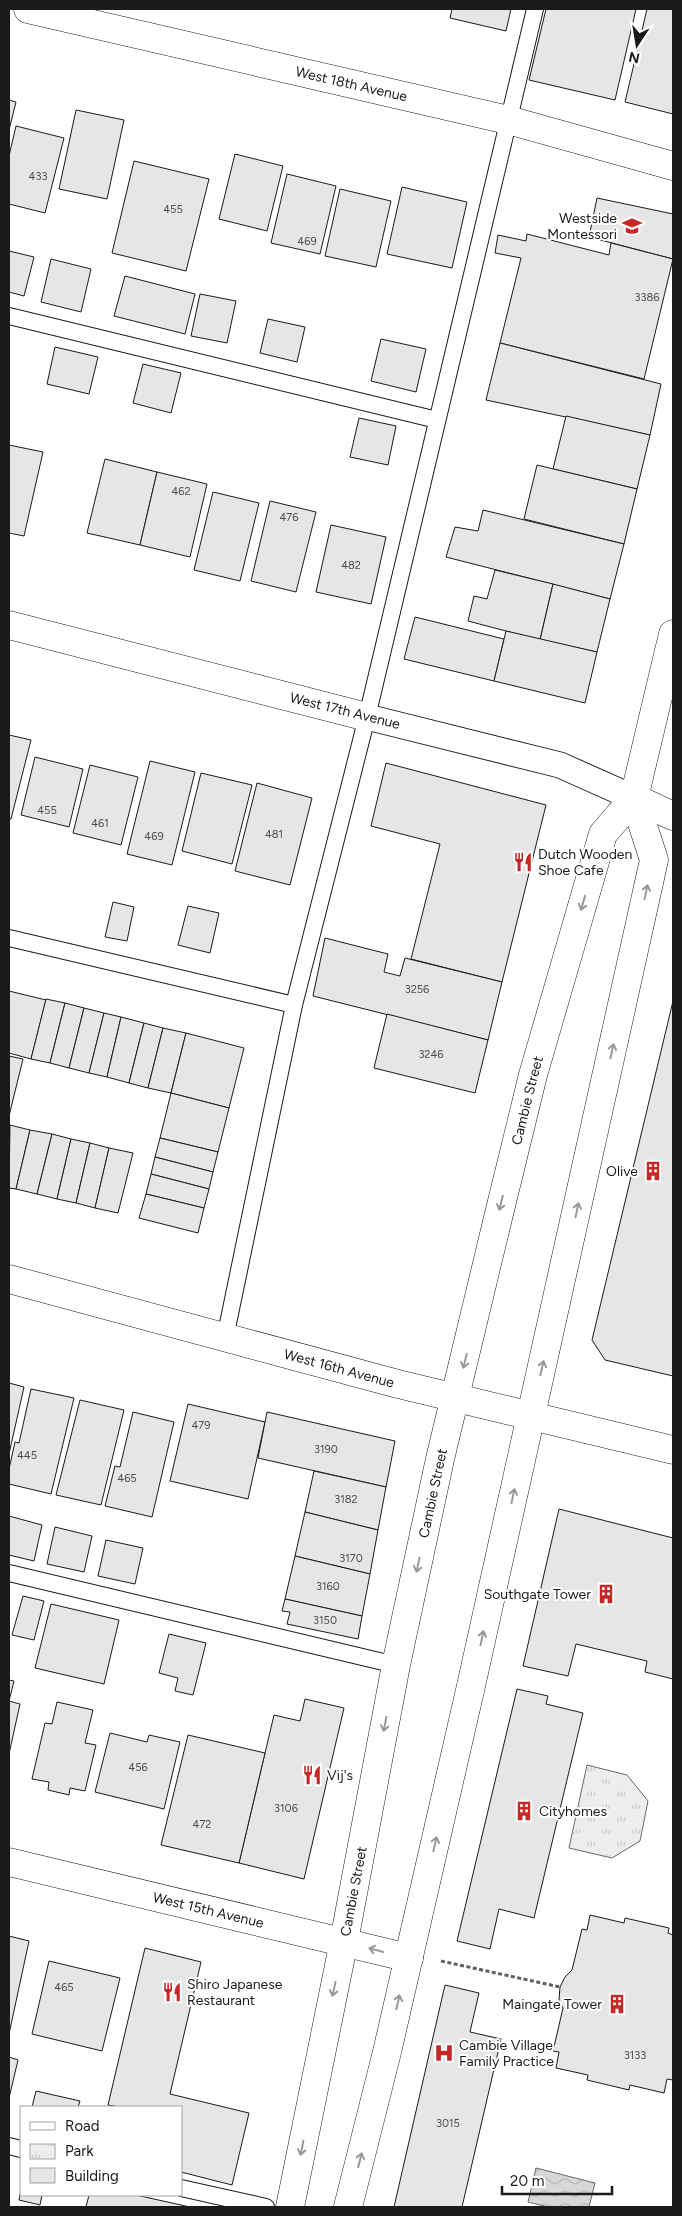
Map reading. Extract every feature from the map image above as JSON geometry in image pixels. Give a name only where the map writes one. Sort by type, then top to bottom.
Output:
[{"type":"main road","name":"West 18th Avenue","points":[[28,9],[508,120],[673,166]]},
{"type":"main road","name":"West 17th Avenue","points":[[9,625],[367,717]]},
{"type":"main road","name":"Cambie Street","points":[[290,2207],[344,1941],[396,1665],[440,1459],[533,1075],[603,834],[634,798],[673,634]]},
{"type":"main road","name":"West 17th Avenue","points":[[634,798],[673,816]]},
{"type":"main road","points":[[348,2207],[409,1958],[654,860],[634,798]]},
{"type":"main road","name":"West 16th Avenue","points":[[9,1279],[455,1398],[673,1450]]},
{"type":"main road","name":"West 15th Avenue","points":[[9,1862],[409,1958]]},
{"type":"street","name":"West 17th Avenue","points":[[367,717],[560,765],[634,798]]},
{"type":"lane","points":[[225,1338],[294,1005],[367,717],[535,9]]},
{"type":"lane","points":[[9,316],[436,420]]},
{"type":"lane","points":[[9,938],[294,1005]]},
{"type":"lane","points":[[9,1574],[396,1665]]},
{"type":"lane","points":[[182,2188],[266,2207]]},
{"type":"path","points":[[439,1960],[560,1987]]},
{"type":"green space","points":[[587,1765],[627,1775],[648,1801],[640,1841],[612,1858],[569,1848]]},
{"type":"water","points":[[536,2168],[595,2183],[589,2207],[548,2207],[528,2202]]},
{"type":"building","points":[[452,9],[511,9],[506,31],[450,18]]},
{"type":"building","points":[[546,9],[636,9],[615,100],[529,80]]},
{"type":"building","points":[[647,9],[673,9],[673,114],[625,102]]},
{"type":"building","points":[[9,100],[16,102],[9,130]]},
{"type":"building","points":[[76,110],[124,120],[107,199],[59,189]]},
{"type":"building","points":[[16,126],[64,138],[45,213],[9,204],[9,156]]},
{"type":"building","points":[[235,154],[283,166],[267,231],[219,219]]},
{"type":"building","points":[[134,161],[209,179],[186,271],[112,253]]},
{"type":"building","points":[[287,174],[336,186],[320,254],[271,243]]},
{"type":"building","points":[[402,187],[467,202],[452,268],[387,254]]},
{"type":"building","points":[[340,189],[391,201],[376,267],[325,256]]},
{"type":"building","name":"Westside Montessori","points":[[597,198],[673,214],[673,259],[589,237]]},
{"type":"building","points":[[527,234],[609,255],[611,243],[673,259],[644,379],[500,343],[521,258],[495,253],[498,235],[526,241]]},
{"type":"building","points":[[9,251],[34,257],[24,296],[9,292]]},
{"type":"building","points":[[51,259],[91,269],[81,312],[41,302]]},
{"type":"building","points":[[125,276],[195,294],[185,334],[114,316]]},
{"type":"building","points":[[200,294],[236,301],[227,343],[191,336]]},
{"type":"building","points":[[268,319],[305,327],[297,362],[260,353]]},
{"type":"building","points":[[381,339],[426,349],[416,392],[371,381]]},
{"type":"building","points":[[500,343],[661,384],[650,435],[486,400]]},
{"type":"building","points":[[55,347],[98,357],[89,394],[47,384]]},
{"type":"building","points":[[143,364],[181,373],[171,413],[133,403]]},
{"type":"building","points":[[566,416],[650,435],[637,489],[553,469]]},
{"type":"building","points":[[359,418],[396,426],[388,465],[350,457]]},
{"type":"building","points":[[9,445],[43,452],[24,536],[9,533]]},
{"type":"building","points":[[105,459],[157,472],[140,545],[87,533]]},
{"type":"building","points":[[537,465],[637,489],[624,544],[524,519]]},
{"type":"building","points":[[157,472],[207,484],[190,557],[140,545]]},
{"type":"building","points":[[213,492],[259,503],[240,581],[194,570]]},
{"type":"building","points":[[270,501],[316,512],[296,592],[251,581]]},
{"type":"building","points":[[483,510],[624,544],[610,599],[446,557],[455,527],[478,531]]},
{"type":"building","points":[[331,525],[386,537],[371,604],[316,592]]},
{"type":"building","points":[[495,570],[553,584],[540,640],[468,621],[474,596],[487,599]]},
{"type":"building","points":[[553,584],[610,599],[597,652],[540,640]]},
{"type":"building","points":[[415,617],[504,639],[494,681],[404,659]]},
{"type":"building","points":[[506,631],[597,652],[585,703],[494,681]]},
{"type":"building","points":[[9,735],[31,740],[11,819],[9,819]]},
{"type":"building","points":[[35,757],[83,769],[69,827],[21,815]]},
{"type":"building","points":[[150,761],[195,772],[172,865],[127,854]]},
{"type":"building","points":[[386,763],[546,805],[502,982],[411,959],[440,844],[371,826]]},
{"type":"building","points":[[90,765],[138,777],[121,845],[73,833]]},
{"type":"building","points":[[201,773],[252,785],[232,864],[182,851]]},
{"type":"building","points":[[257,783],[312,798],[290,885],[235,871]]},
{"type":"building","points":[[113,902],[134,907],[127,941],[105,937]]},
{"type":"building","points":[[188,906],[219,913],[210,953],[178,945]]},
{"type":"building","points":[[325,938],[388,954],[384,972],[400,976],[405,958],[502,982],[488,1040],[313,996]]},
{"type":"building","points":[[9,991],[46,1000],[31,1059],[9,1053]]},
{"type":"building","points":[[46,999],[65,1003],[50,1063],[31,1059]]},
{"type":"building","name":"Olive","points":[[673,1001],[673,1376],[605,1360],[592,1340]]},
{"type":"building","points":[[65,1003],[84,1008],[69,1068],[50,1063]]},
{"type":"building","points":[[84,1008],[104,1013],[89,1073],[69,1068]]},
{"type":"building","points":[[104,1013],[121,1017],[107,1077],[89,1073]]},
{"type":"building","points":[[387,1014],[488,1040],[475,1093],[374,1068]]},
{"type":"building","points":[[121,1017],[144,1023],[129,1083],[107,1077]]},
{"type":"building","points":[[144,1023],[163,1028],[148,1088],[129,1083]]},
{"type":"building","points":[[163,1028],[186,1033],[171,1093],[148,1088]]},
{"type":"building","points":[[186,1033],[244,1048],[229,1108],[171,1093]]},
{"type":"building","points":[[9,1056],[23,1059],[9,1116]]},
{"type":"building","points":[[171,1093],[229,1108],[218,1152],[160,1138]]},
{"type":"building","points":[[10,1125],[30,1130],[16,1189],[9,1188]]},
{"type":"building","points":[[30,1130],[52,1134],[37,1194],[16,1189]]},
{"type":"building","points":[[52,1134],[71,1139],[57,1199],[37,1194]]},
{"type":"building","points":[[160,1138],[218,1152],[213,1172],[155,1157]]},
{"type":"building","points":[[71,1139],[90,1143],[76,1203],[57,1199]]},
{"type":"building","points":[[90,1143],[109,1148],[95,1208],[76,1203]]},
{"type":"building","points":[[109,1148],[133,1153],[118,1213],[95,1208]]},
{"type":"building","points":[[155,1157],[213,1172],[209,1189],[151,1174]]},
{"type":"building","points":[[151,1174],[209,1189],[204,1208],[146,1194]]},
{"type":"building","points":[[146,1194],[204,1208],[198,1233],[139,1218]]},
{"type":"building","points":[[9,1383],[24,1387],[9,1454]]},
{"type":"building","points":[[31,1389],[74,1398],[51,1494],[9,1484],[9,1469],[15,1442],[19,1443]]},
{"type":"building","points":[[80,1400],[124,1410],[101,1505],[56,1495]]},
{"type":"building","points":[[188,1404],[265,1422],[248,1499],[170,1481]]},
{"type":"building","points":[[133,1412],[174,1422],[152,1517],[105,1506],[115,1466],[120,1467]]},
{"type":"building","points":[[267,1412],[395,1441],[386,1487],[258,1458]]},
{"type":"building","points":[[314,1471],[386,1487],[378,1530],[305,1512]]},
{"type":"building","name":"Southgate Tower","points":[[559,1509],[673,1538],[673,1679],[645,1672],[647,1661],[576,1644],[568,1676],[523,1666]]},
{"type":"building","points":[[305,1512],[378,1530],[370,1574],[295,1556]]},
{"type":"building","points":[[9,1516],[42,1525],[34,1561],[9,1555]]},
{"type":"building","points":[[55,1527],[92,1536],[84,1572],[47,1564]]},
{"type":"building","points":[[106,1540],[143,1548],[135,1584],[98,1576]]},
{"type":"building","points":[[295,1556],[370,1574],[362,1616],[285,1599]]},
{"type":"building","points":[[23,1596],[44,1601],[34,1640],[12,1635]]},
{"type":"building","points":[[285,1599],[362,1616],[358,1639],[287,1624],[290,1612],[282,1611]]},
{"type":"building","points":[[51,1604],[119,1620],[104,1684],[35,1668]]},
{"type":"building","points":[[169,1634],[206,1643],[193,1695],[175,1691],[178,1678],[159,1673]]},
{"type":"building","points":[[9,1680],[14,1681],[9,1701]]},
{"type":"building","name":"Cityhomes","points":[[517,1689],[548,1696],[546,1704],[583,1713],[534,1918],[499,1909],[490,1949],[457,1941]]},
{"type":"building","points":[[305,1699],[344,1708],[304,1879],[239,1863],[274,1715],[300,1721]]},
{"type":"building","points":[[9,1701],[20,1704],[9,1754]]},
{"type":"building","points":[[57,1702],[93,1710],[85,1743],[96,1745],[85,1791],[70,1788],[69,1795],[48,1790],[49,1782],[32,1779],[45,1723],[52,1724]]},
{"type":"building","points":[[110,1733],[147,1742],[149,1735],[180,1742],[164,1809],[95,1792]]},
{"type":"building","points":[[188,1735],[265,1753],[239,1863],[161,1845]]},
{"type":"building","name":"Maingate Tower","points":[[590,1915],[624,1923],[625,1918],[669,1928],[668,1933],[673,1935],[673,2080],[667,2079],[664,2093],[630,2085],[629,2090],[587,2080],[588,2075],[556,2068],[559,2052],[553,2051],[563,2008],[559,2000],[560,1987],[565,1977],[572,1970],[582,1929],[587,1930]]},
{"type":"building","points":[[9,1936],[29,1941],[9,2034]]},
{"type":"building","points":[[145,1948],[201,1962],[170,2094],[249,2113],[232,2185],[182,2172],[182,2106],[108,2105]]},
{"type":"building","points":[[49,1961],[120,1978],[102,2051],[32,2034]]},
{"type":"building","points":[[445,1985],[479,1993],[470,2032],[501,2039],[462,2207],[394,2207]]},
{"type":"building","points":[[9,2057],[18,2060],[9,2098]]},
{"type":"building","points":[[36,2091],[80,2101],[78,2106],[32,2106]]},
{"type":"building","points":[[20,2194],[42,2196],[40,2205],[19,2200]]},
{"type":"building","points":[[89,2196],[140,2196],[190,2207],[86,2207]]},
{"type":"place","name":"Westside Montessori","points":[[632,226]]},
{"type":"place","name":"Dutch Wooden Shoe Cafe","points":[[523,862]]},
{"type":"place","name":"Olive","points":[[653,1171]]},
{"type":"place","name":"Southgate Tower","points":[[606,1594]]},
{"type":"place","name":"Vij's","points":[[312,1775]]},
{"type":"place","name":"Cityhomes","points":[[524,1811]]},
{"type":"place","name":"Shiro Japanese Restaurant","points":[[172,1992]]},
{"type":"place","name":"Maingate Tower","points":[[617,2004]]},
{"type":"place","name":"Cambie Village Family Practice","points":[[444,2053]]}]
